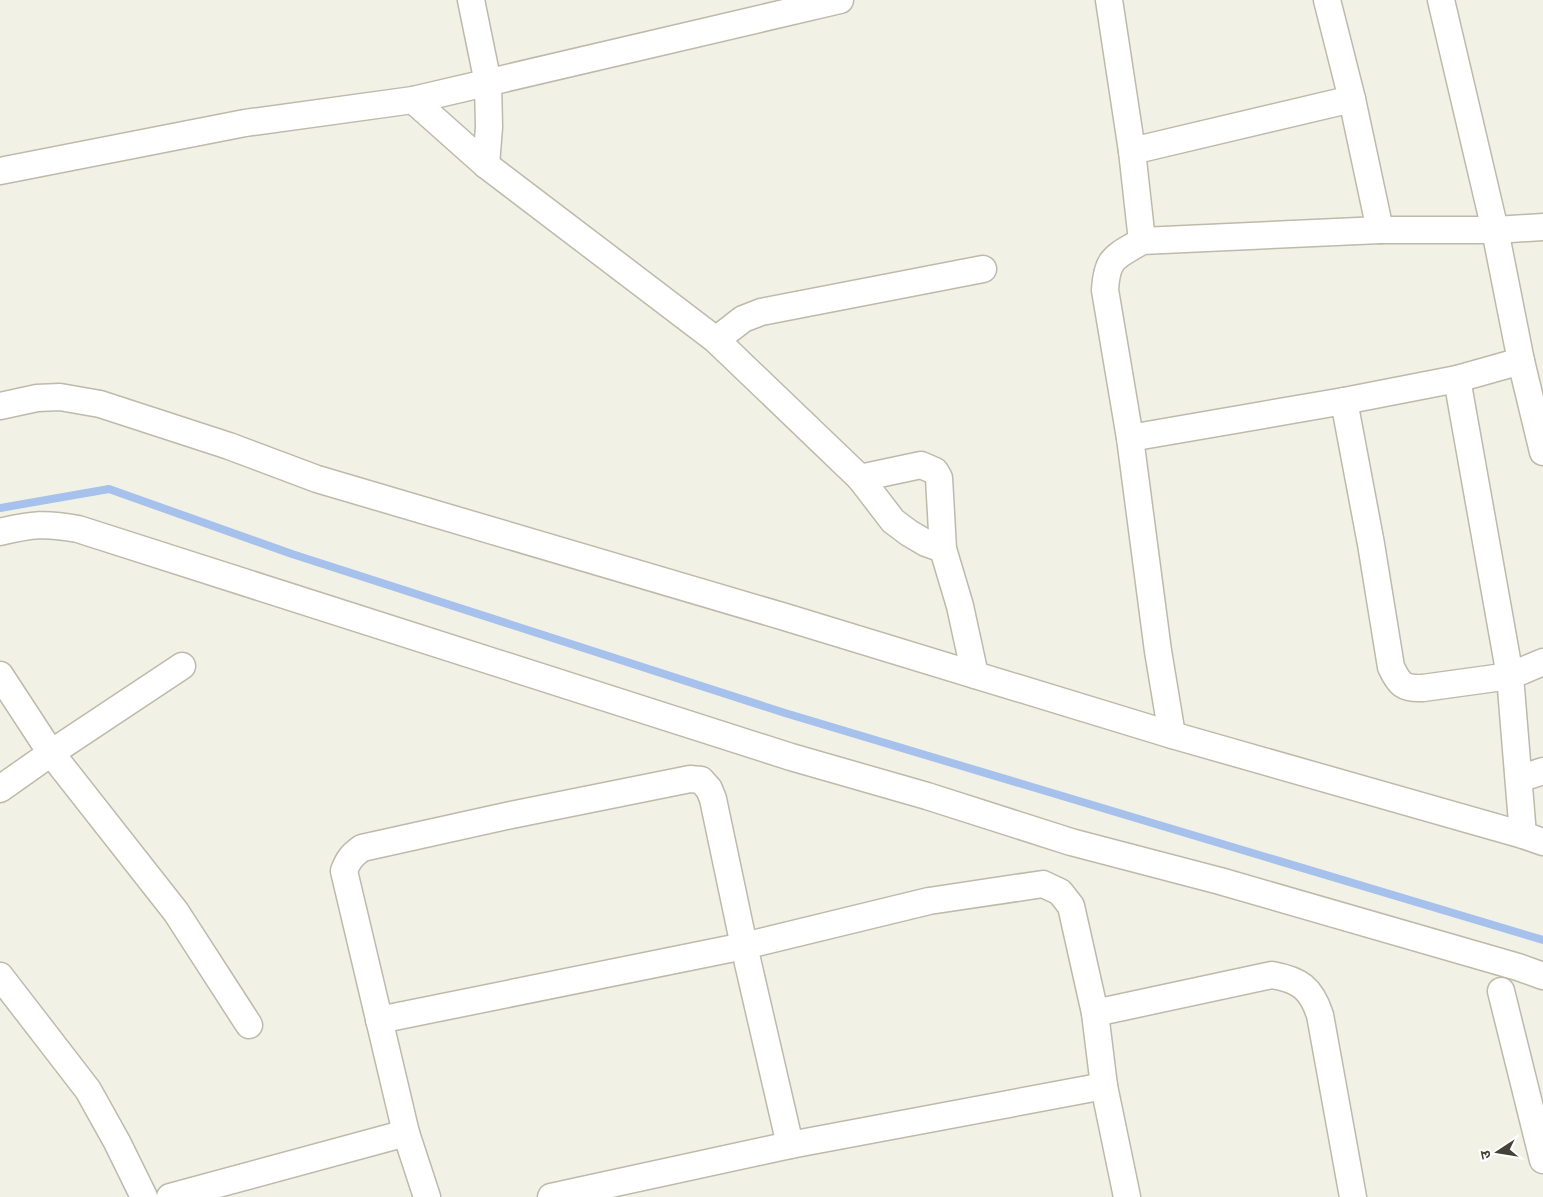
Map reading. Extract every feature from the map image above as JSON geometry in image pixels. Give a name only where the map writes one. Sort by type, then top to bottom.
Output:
[{"type":"street","points":[[471,0],[488,84],[489,126],[486,165]]},
{"type":"street","points":[[0,171],[245,123],[412,100],[488,84],[840,0]]},
{"type":"street","points":[[1109,0],[1132,151],[1142,241]]},
{"type":"street","points":[[1327,0],[1352,99],[1380,230]]},
{"type":"street","points":[[1441,0],[1496,230],[1521,361],[1543,452]]},
{"type":"street","points":[[1132,151],[1352,99]]},
{"type":"street","points":[[412,100],[486,165],[716,340],[860,478],[893,521],[926,543],[943,549]]},
{"type":"street","points":[[1172,735],[1158,651],[1130,438],[1105,290],[1106,272],[1113,259],[1142,241],[1380,230],[1496,230],[1543,227]]},
{"type":"street","points":[[716,340],[743,319],[761,312],[982,269]]},
{"type":"street","points":[[1130,438],[1344,401],[1457,379],[1521,361]]},
{"type":"street","points":[[0,406],[37,398],[60,397],[100,404],[229,446],[317,479],[785,617],[1172,735],[1533,838],[1531,775],[1510,676],[1457,379]]},
{"type":"street","points":[[1344,401],[1371,544],[1391,667],[1402,686],[1413,689],[1510,676],[1543,662]]},
{"type":"street","points":[[860,478],[921,465],[935,471],[939,478],[941,493],[943,549],[960,606],[975,675]]},
{"type":"street","points":[[0,532],[24,526],[49,524],[78,529],[791,758],[927,796],[1071,842],[1220,881],[1518,967],[1543,976]]},
{"type":"street","points":[[0,789],[182,666]]},
{"type":"street","points":[[0,675],[51,753],[176,912],[250,1025]]},
{"type":"street","points":[[427,1197],[406,1133],[379,1020],[344,871],[347,861],[351,855],[362,848],[511,815],[690,779],[701,780],[708,789],[712,799],[790,1145]]},
{"type":"street","points":[[379,1020],[744,946],[929,901],[1043,884],[1060,892],[1071,906],[1095,1013],[1104,1086],[1127,1197]]},
{"type":"street","points":[[1095,1013],[1272,975],[1287,978],[1304,986],[1314,1000],[1320,1016],[1353,1197]]},
{"type":"street","points":[[0,976],[88,1090],[117,1142],[144,1197]]},
{"type":"street","points":[[1501,991],[1543,1160]]},
{"type":"street","points":[[551,1197],[790,1145],[1104,1086]]},
{"type":"street","points":[[170,1197],[406,1133]]},
{"type":"waterway","points":[[0,508],[109,489],[292,554],[785,713],[1543,940]]}]
